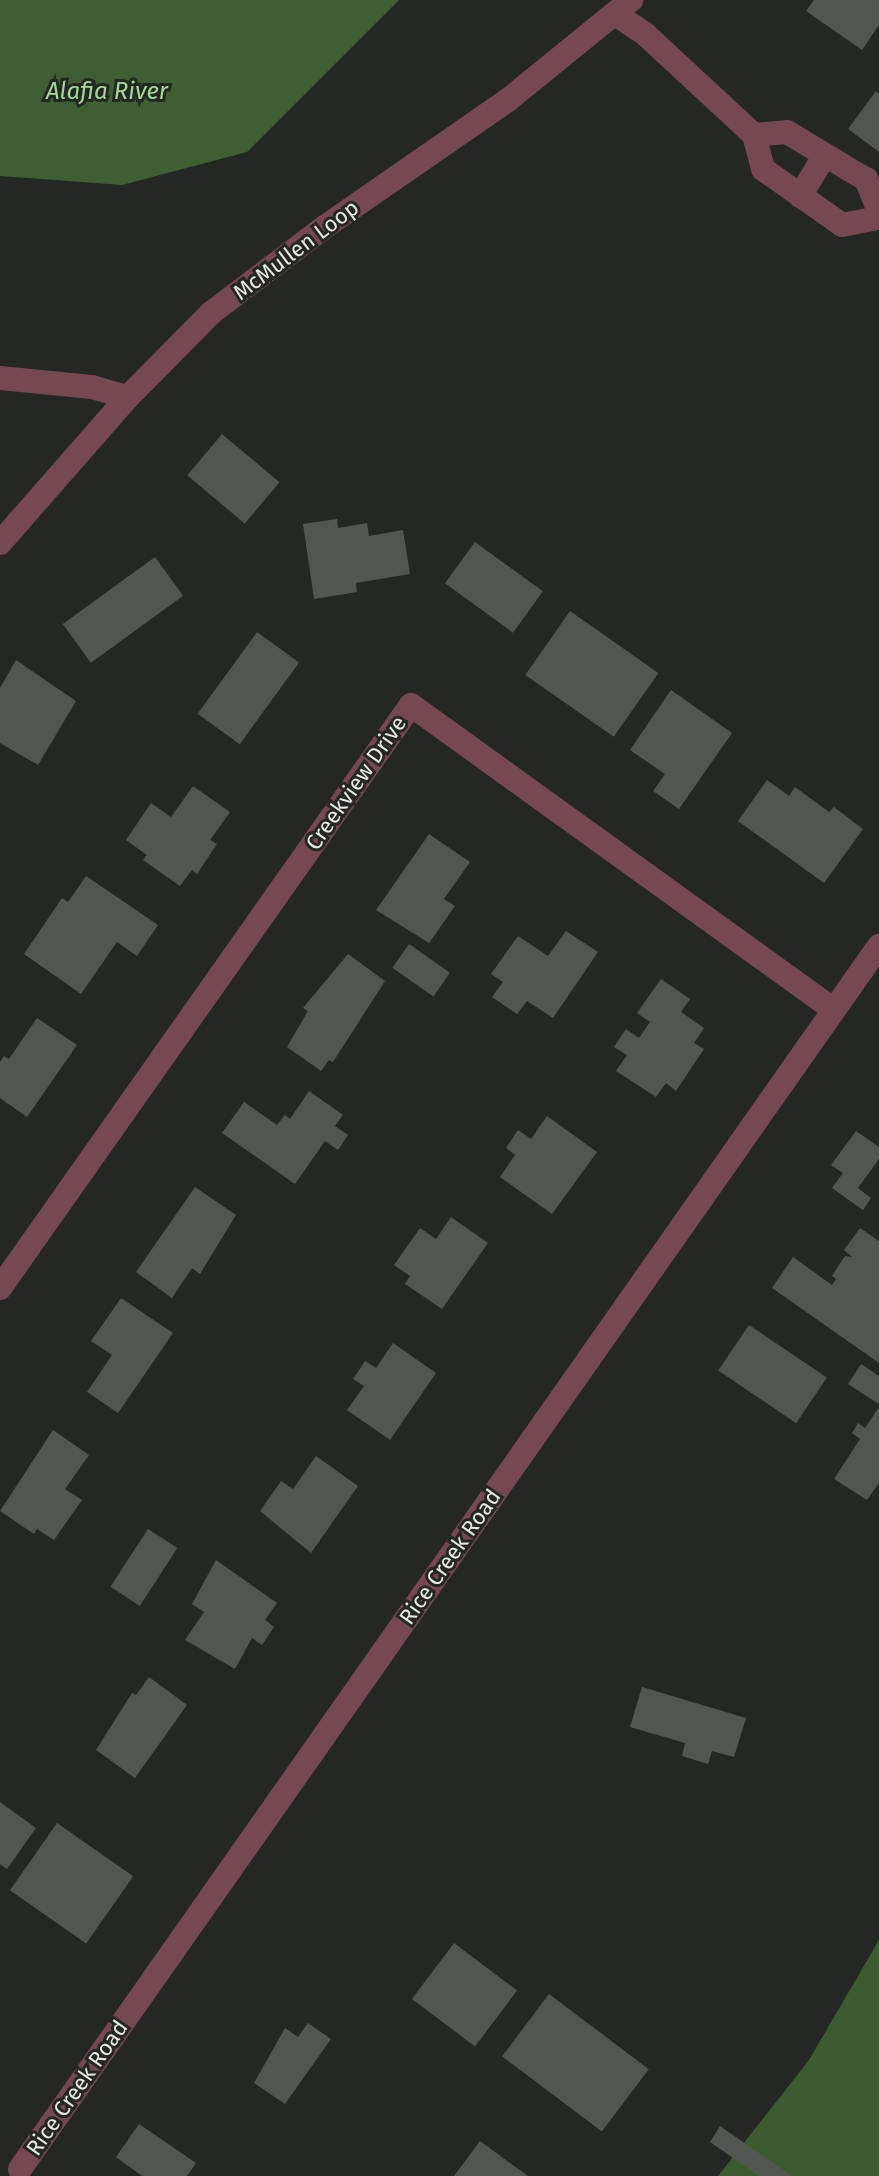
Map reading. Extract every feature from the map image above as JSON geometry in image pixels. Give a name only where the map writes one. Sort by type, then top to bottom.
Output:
[{"type":"street","points":[[624,8],[645,34],[754,135],[763,169],[842,225],[879,218]]},
{"type":"street","name":"McMullen Loop","points":[[0,543],[128,397],[211,313],[326,226],[508,100],[624,8]]},
{"type":"street","points":[[754,135],[787,132],[866,179],[879,212]]},
{"type":"street","points":[[800,196],[825,155]]},
{"type":"street","points":[[0,378],[92,387],[128,397]]},
{"type":"street","name":"Creekview Drive","points":[[0,1288],[411,705],[834,1010]]},
{"type":"street","name":"Rice Creek Road","points":[[17,2167],[879,946]]},
{"type":"shaded area","points":[[879,1940],[879,2176],[718,2176],[809,2060]]},
{"type":"water","name":"Alafia River","points":[[0,0],[399,0],[247,152],[122,185],[0,176]]},
{"type":"building","points":[[814,0],[879,0],[879,25],[862,50],[806,11]]},
{"type":"building","points":[[876,91],[879,94],[879,152],[848,129]]},
{"type":"building","points":[[222,434],[279,482],[245,524],[187,475]]},
{"type":"building","points":[[337,519],[338,528],[367,523],[369,536],[403,530],[410,574],[356,583],[357,592],[314,599],[303,524]]},
{"type":"building","points":[[475,542],[543,591],[513,633],[445,583]]},
{"type":"building","points":[[155,557],[183,596],[91,663],[63,624]]},
{"type":"building","points":[[570,611],[658,673],[614,737],[525,675]]},
{"type":"building","points":[[257,632],[299,663],[240,744],[198,714]]},
{"type":"building","points":[[16,660],[76,701],[38,765],[0,743],[0,688]]},
{"type":"building","points":[[671,690],[732,733],[679,809],[653,791],[665,774],[630,750]]},
{"type":"building","points":[[767,780],[789,796],[795,787],[829,812],[834,807],[863,829],[824,883],[738,821]]},
{"type":"building","points":[[193,786],[230,812],[210,840],[217,844],[197,874],[192,870],[180,886],[143,860],[147,855],[126,840],[151,803],[171,817]]},
{"type":"building","points":[[429,834],[470,862],[444,899],[455,906],[429,943],[376,910]]},
{"type":"building","points":[[86,876],[158,925],[137,956],[117,942],[81,994],[24,954],[62,898],[68,902]]},
{"type":"building","points":[[566,931],[598,952],[553,1018],[527,1001],[517,1014],[492,997],[503,982],[491,974],[518,936],[548,956]]},
{"type":"building","points":[[409,944],[450,973],[433,996],[392,968]]},
{"type":"building","points":[[348,954],[385,981],[333,1062],[329,1060],[321,1071],[287,1047],[308,1011],[303,1008]]},
{"type":"building","points":[[661,979],[690,999],[681,1012],[704,1028],[694,1043],[704,1049],[676,1091],[666,1083],[656,1097],[616,1071],[627,1055],[614,1047],[626,1029],[639,1038],[650,1022],[637,1013]]},
{"type":"building","points":[[37,1018],[77,1045],[27,1117],[0,1098],[0,1062],[4,1056],[9,1059]]},
{"type":"building","points":[[309,1091],[343,1115],[335,1126],[348,1135],[338,1150],[325,1141],[295,1184],[222,1133],[244,1102],[277,1125],[285,1115],[290,1119]]},
{"type":"building","points":[[547,1116],[597,1152],[552,1214],[500,1177],[515,1155],[506,1148],[518,1130],[531,1139]]},
{"type":"building","points":[[856,1131],[879,1147],[879,1159],[858,1188],[871,1198],[863,1210],[832,1188],[843,1173],[831,1165]]},
{"type":"building","points":[[195,1187],[236,1215],[200,1274],[192,1268],[172,1298],[136,1272]]},
{"type":"building","points":[[451,1217],[488,1243],[442,1309],[405,1284],[410,1276],[394,1265],[420,1228],[436,1239]]},
{"type":"building","points":[[860,1228],[879,1241],[879,1363],[772,1288],[793,1257],[832,1285],[836,1279],[832,1276],[845,1256],[852,1257],[844,1250]]},
{"type":"building","points":[[121,1298],[173,1333],[118,1413],[87,1392],[112,1355],[91,1341]]},
{"type":"building","points":[[749,1325],[827,1378],[796,1423],[718,1371]]},
{"type":"building","points":[[393,1343],[436,1373],[390,1440],[347,1410],[364,1386],[353,1379],[365,1361],[376,1368]]},
{"type":"building","points":[[861,1364],[879,1376],[879,1404],[848,1384]]},
{"type":"building","points":[[879,1407],[879,1483],[867,1500],[834,1479],[860,1439],[852,1433],[858,1423],[865,1428]]},
{"type":"building","points":[[53,1430],[89,1455],[65,1489],[82,1500],[54,1540],[37,1529],[34,1534],[0,1511]]},
{"type":"building","points":[[316,1456],[358,1486],[311,1553],[260,1511],[281,1481],[293,1489]]},
{"type":"building","points":[[148,1529],[177,1548],[140,1606],[110,1587]]},
{"type":"building","points":[[216,1560],[277,1603],[265,1620],[274,1627],[262,1645],[252,1638],[235,1669],[185,1640],[204,1612],[192,1604]]},
{"type":"building","points":[[149,1677],[187,1705],[135,1778],[96,1750],[132,1693],[136,1695]]},
{"type":"building","points":[[642,1687],[746,1718],[734,1757],[712,1751],[708,1764],[682,1756],[685,1743],[630,1727]]},
{"type":"building","points":[[0,1802],[36,1828],[7,1869],[0,1864]]},
{"type":"building","points":[[57,1823],[133,1876],[86,1944],[10,1890]]},
{"type":"building","points":[[454,1943],[517,1991],[475,2046],[412,1999]]},
{"type":"building","points":[[549,1994],[649,2069],[602,2132],[502,2056]]},
{"type":"building","points":[[308,2023],[331,2039],[285,2104],[254,2083],[285,2028],[298,2037]]},
{"type":"building","points":[[139,2124],[196,2163],[187,2176],[142,2176],[116,2157]]},
{"type":"building","points":[[720,2126],[792,2176],[759,2176],[710,2142]]},
{"type":"building","points":[[480,2141],[528,2176],[454,2176]]}]
